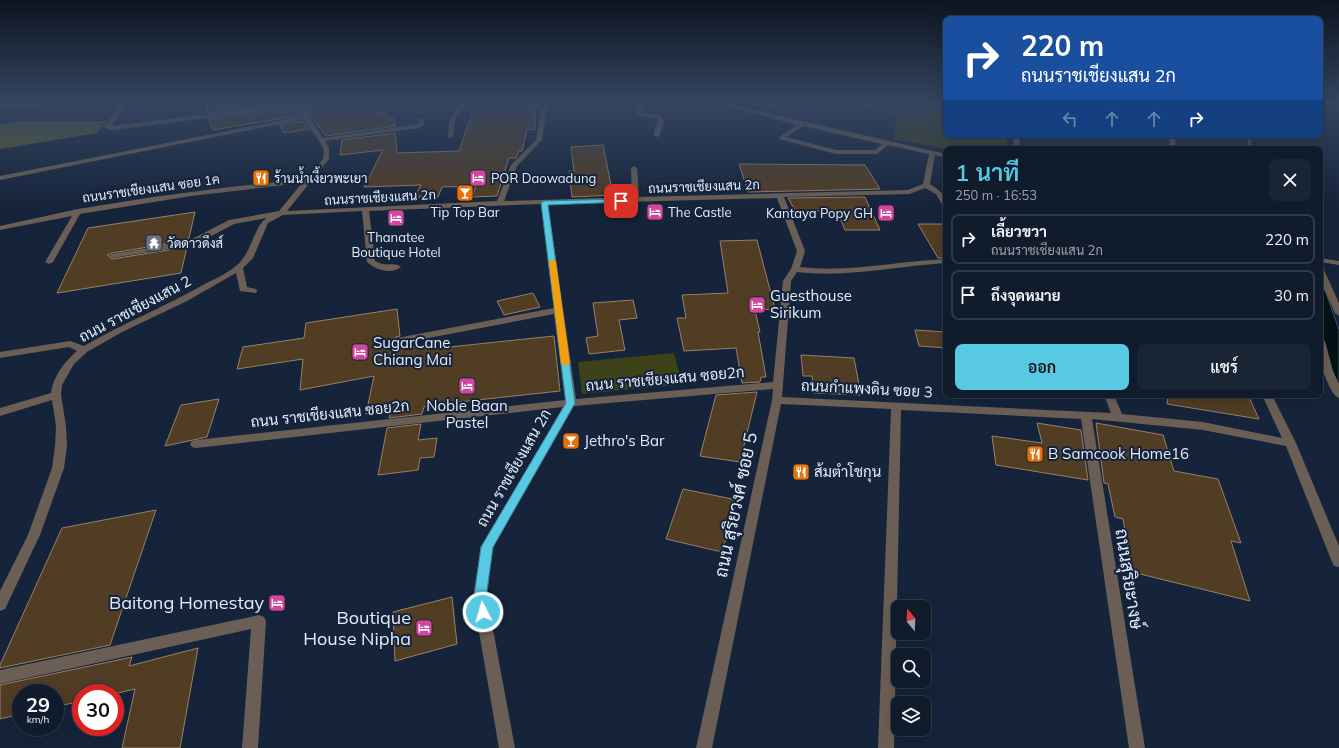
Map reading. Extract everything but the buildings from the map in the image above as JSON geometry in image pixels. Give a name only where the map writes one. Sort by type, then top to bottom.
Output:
[{"type":"street","points":[[0,178],[206,137]]},
{"type":"street","name":"ถนน ราชเชียงแสน 2","points":[[0,605],[34,536],[58,468],[61,446],[61,426],[56,395],[57,385],[70,362],[84,350],[118,330],[184,300],[239,268],[249,258],[265,222],[281,213],[326,160],[327,153],[320,137]]},
{"type":"street","points":[[322,140],[343,137]]},
{"type":"street","points":[[500,204],[514,165],[538,140],[539,137]]},
{"type":"street","points":[[783,137],[781,138],[836,152],[877,152],[886,143]]},
{"type":"street","points":[[859,137],[943,155]]},
{"type":"street","points":[[932,153],[926,185],[938,193],[943,200]]},
{"type":"street","points":[[634,168],[636,200]]},
{"type":"street","name":"ถนนราชเชียงแสน ซอย 1ค","points":[[0,228],[78,211],[255,185],[308,181]]},
{"type":"street","name":"ถนนราชเชียงแสน 2ก","points":[[112,256],[179,245],[199,239],[232,222],[281,213],[500,204],[909,192],[926,185]]},
{"type":"street","name":"ถนน สุริยวงศ์ ซอย 5","points":[[704,748],[777,400],[787,281],[795,270],[801,251],[780,195]]},
{"type":"street","name":"ถนน ราชเชียงแสน 2ก","points":[[507,748],[480,597],[487,547],[571,403],[544,203]]},
{"type":"street","points":[[365,209],[371,262],[380,268],[397,267]]},
{"type":"street","points":[[49,262],[78,211]]},
{"type":"street","points":[[1323,260],[1339,263]]},
{"type":"street","points":[[795,270],[831,273],[922,262],[943,261]]},
{"type":"street","points":[[239,268],[242,273],[240,282],[243,289],[254,291]]},
{"type":"street","points":[[1323,277],[1339,313]]},
{"type":"street","points":[[397,340],[559,310]]},
{"type":"street","points":[[0,355],[70,344],[84,350]]},
{"type":"street","points":[[1323,352],[1328,371],[1339,395]]},
{"type":"street","name":"ถนน ราชเชียงแสน ซอย2ก","points":[[196,444],[571,403],[778,385]]},
{"type":"street","points":[[0,412],[56,395]]},
{"type":"street","points":[[1110,398],[1118,417]]},
{"type":"street","points":[[1268,398],[1290,443],[1339,562]]},
{"type":"street","name":"ถนนกำแพงดิน ซอย 3","points":[[777,400],[1118,417],[1203,426],[1290,443]]},
{"type":"street","points":[[886,748],[896,405]]},
{"type":"street","name":"ถนนสุริยะางษ์","points":[[1086,415],[1137,748]]},
{"type":"street","points":[[0,677],[259,621],[250,748]]},
{"type":"green space","points":[[0,137],[73,137],[0,149]]},
{"type":"green space","points":[[894,137],[1008,138],[1006,146],[943,146],[943,148],[894,139]]},
{"type":"green space","points":[[674,353],[682,384],[582,394],[578,362]]},
{"type":"shaded area","points":[[1323,285],[1339,330],[1339,387],[1332,372],[1323,341]]},
{"type":"waterway","points":[[1249,146],[1250,138]]},
{"type":"slow traffic","points":[[552,262],[566,363]]},
{"type":"place","name":"ร้านน้ำเงี้ยวพะเยา","points":[[261,178]]},
{"type":"place","name":"POR Daowadung","points":[[478,178]]},
{"type":"place","name":"Tip Top Bar","points":[[465,193]]},
{"type":"place","name":"The Castle","points":[[655,212]]},
{"type":"place","name":"Kantaya Popy GH","points":[[886,213]]},
{"type":"place","name":"Thanatee Boutique Hotel","points":[[396,218]]},
{"type":"place","name":"วัดดาวดึงส์","points":[[154,243]]},
{"type":"place","name":"Guesthouse Sirikum","points":[[757,305]]},
{"type":"place","name":"SugarCane Chiang Mai","points":[[360,352]]},
{"type":"place","name":"Noble Baan Pastel","points":[[467,386]]},
{"type":"place","name":"Jethro's Bar","points":[[571,441]]},
{"type":"place","name":"B Samcook Home16","points":[[1035,454]]},
{"type":"place","name":"ส้มตำโชกุน","points":[[801,472]]},
{"type":"place","name":"Baitong Homestay","points":[[277,603]]},
{"type":"place","name":"Boutique House Nipha","points":[[424,628]]},
{"type":"route","points":[[483,612],[480,597],[487,547],[571,403],[544,203],[621,201]]}]
